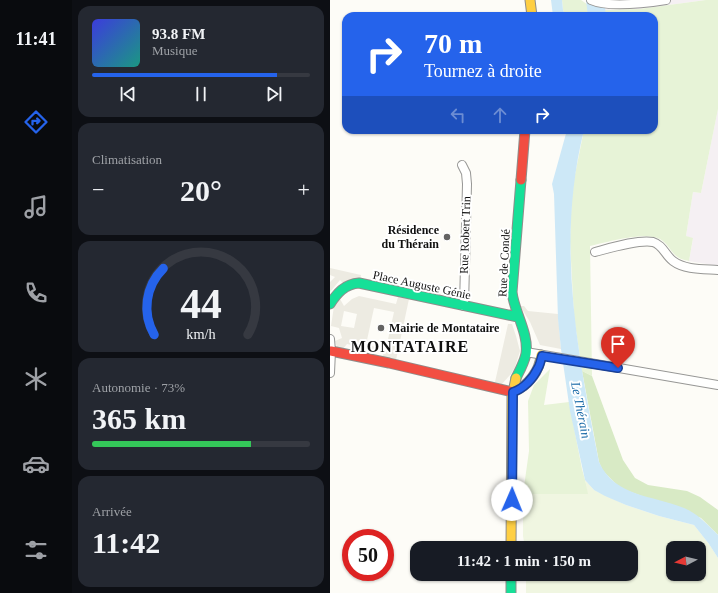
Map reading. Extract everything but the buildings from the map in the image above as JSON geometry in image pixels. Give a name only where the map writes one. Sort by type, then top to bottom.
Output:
[{"type":"main road","points":[[530,0],[532,12]]},
{"type":"main road","points":[[534,12],[535,0]]},
{"type":"main road","name":"Rue de Condé","points":[[511,541],[513,392],[515,380],[524,362],[526,352],[525,338],[512,296],[525,134]]},
{"type":"main road","name":"Place Auguste Génie","points":[[330,304],[343,288],[354,283],[518,317]]},
{"type":"main road","points":[[332,351],[513,392],[523,387],[532,377],[539,368],[542,356]]},
{"type":"main road","points":[[511,581],[511,593]]},
{"type":"street","points":[[591,0],[605,4],[643,3],[666,0]]},
{"type":"street","name":"Rue Robert Trin","points":[[462,164],[465,168],[467,184],[464,306]]},
{"type":"street","points":[[595,252],[649,241],[658,244],[672,260],[682,265],[693,268],[718,270]]},
{"type":"street","points":[[330,339],[332,351],[330,373]]},
{"type":"street","points":[[526,352],[542,356],[718,385]]},
{"type":"shaded area","points":[[601,0],[706,0],[639,9],[604,10]]},
{"type":"shaded area","points":[[718,109],[718,266],[689,261],[693,239],[686,236],[693,192],[701,193]]},
{"type":"shaded area","points":[[330,268],[361,275],[360,280],[343,283],[340,280],[330,292],[330,282],[335,277],[330,275]]},
{"type":"shaded area","points":[[359,296],[396,304],[398,297],[409,299],[396,360],[381,358],[385,352],[347,344],[342,350],[337,347],[335,341],[342,338],[339,328],[331,326],[334,306],[340,299],[344,306],[352,299]],"holes":[[[374,308],[394,312],[387,344],[380,343],[378,347],[372,346],[372,341],[367,340]],[[344,311],[357,314],[354,328],[341,326]]]},
{"type":"shaded area","points":[[520,306],[524,306],[528,311],[558,314],[561,349],[540,345],[530,322]]},
{"type":"shaded area","points":[[508,324],[512,324],[520,351],[515,367],[502,384],[495,382]]},
{"type":"green space","points":[[562,0],[581,0],[591,7],[592,12],[564,12]]},
{"type":"green space","points":[[706,0],[718,0],[718,109],[701,193],[693,192],[686,236],[693,238],[689,261],[677,256],[660,239],[653,237],[645,236],[626,238],[590,246],[592,376],[582,371],[574,317],[570,241],[572,189],[583,134],[658,134],[658,12],[604,12],[604,10],[639,9]]},
{"type":"green space","points":[[550,369],[544,405],[569,402],[582,469],[589,494],[523,494],[529,451],[528,401],[534,385]]},
{"type":"green space","points":[[582,371],[592,376],[623,460],[635,478],[648,485],[687,491],[700,497],[718,510],[718,535],[701,518],[620,488],[603,471],[599,462]]},
{"type":"green space","points":[[585,480],[594,490],[626,505],[659,516],[694,525],[709,544],[718,558],[718,593],[526,593],[526,581],[638,581],[638,541],[524,541],[523,494],[588,494]]},
{"type":"water","points":[[551,0],[562,0],[564,12],[552,12]]},
{"type":"water","points":[[566,134],[583,134],[576,172],[571,214],[571,255],[577,338],[583,379],[599,462],[606,473],[624,489],[684,508],[698,516],[718,535],[718,558],[694,525],[659,516],[626,505],[594,490],[585,480],[570,411],[561,349],[558,319],[554,194],[552,184]]},
{"type":"waterway","name":"Le Thérain","points":[[595,0],[596,12]]},
{"type":"traffic: fast","points":[[516,378],[526,354],[525,338],[513,300],[512,292],[521,180]]},
{"type":"traffic: fast","points":[[330,304],[346,287],[359,283],[518,317]]},
{"type":"traffic: fast","points":[[511,581],[511,593]]},
{"type":"traffic: slow","points":[[530,0],[532,12]]},
{"type":"traffic: slow","points":[[513,392],[524,386],[536,372],[541,355]]},
{"type":"traffic: slow","points":[[511,541],[512,397],[516,378]]},
{"type":"traffic: jam","points":[[521,180],[525,134]]},
{"type":"traffic: jam","points":[[331,351],[513,392]]},
{"type":"place","name":"Résidence du Thérain","points":[[447,237]]},
{"type":"place","name":"Mairie de Montataire","points":[[381,328]]},
{"type":"district","name":"MONTATAIRE","points":[[410,346]]},
{"type":"route","points":[[512,500],[513,392],[523,387],[532,377],[539,368],[542,356],[618,368]]}]
